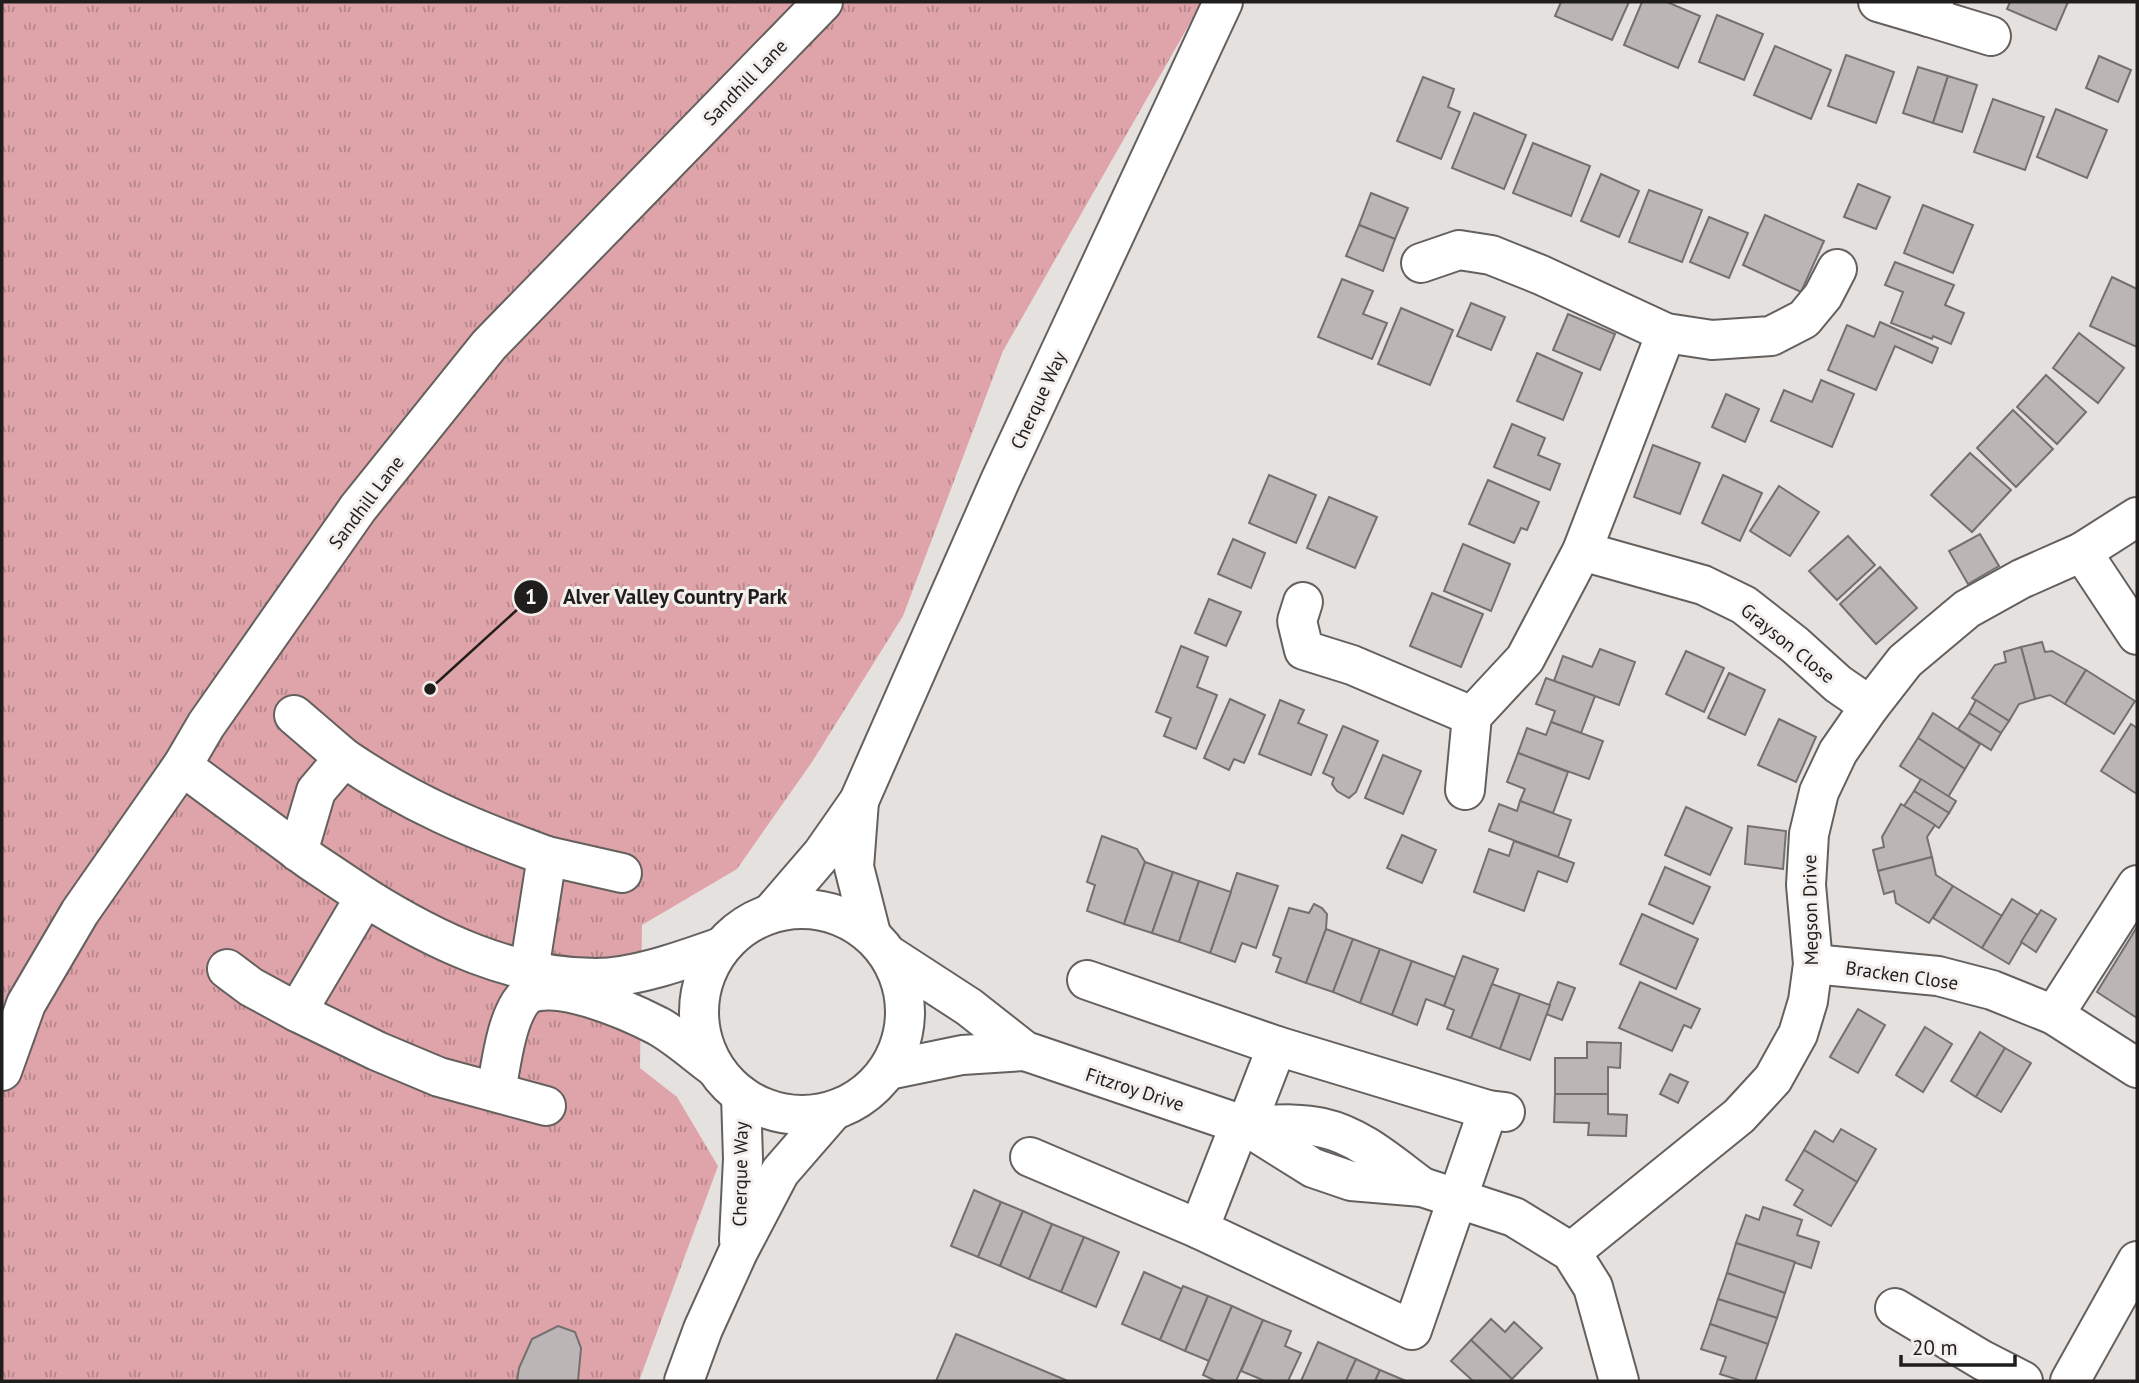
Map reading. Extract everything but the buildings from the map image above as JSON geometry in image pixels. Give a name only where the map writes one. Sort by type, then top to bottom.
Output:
[{"type":"street","name":"Sandhill Lane","points":[[2,1071],[26,1004],[80,912],[182,766],[206,725],[358,508],[489,345],[823,2]]},
{"type":"street","name":"Cherque Way","points":[[772,912],[822,854],[859,801],[1000,481],[1223,2]]},
{"type":"street","points":[[1878,2],[1931,9],[1992,36]]},
{"type":"street","points":[[1421,263],[1459,250],[1491,255],[1666,333],[1712,340],[1771,336],[1804,319],[1823,296],[1837,269]]},
{"type":"street","points":[[1465,790],[1472,716],[1525,659],[1582,551],[1666,333]]},
{"type":"street","name":"Megson Drive","points":[[1572,1252],[1739,1116],[1773,1079],[1798,1034],[1808,1001],[1813,964],[1806,885],[1810,834],[1819,792],[1838,752],[1870,706],[1905,662],[1967,609],[2021,579],[2082,552],[2137,517]]},
{"type":"street","name":"Grayson Close","points":[[1582,551],[1703,585],[1744,605],[1795,645],[1838,684],[1870,706]]},
{"type":"street","points":[[2082,552],[2137,632]]},
{"type":"street","points":[[1303,602],[1297,621],[1304,650],[1352,664],[1472,716]]},
{"type":"street","points":[[294,715],[344,758],[384,785],[434,812],[547,856],[622,873]]},
{"type":"street","points":[[298,852],[316,791],[344,758]]},
{"type":"street","points":[[182,766],[298,852],[365,897],[453,945],[498,963],[530,971],[598,978],[663,967],[721,947]]},
{"type":"street","name":"Cherque Way","points":[[859,801],[854,867],[880,945]]},
{"type":"street","points":[[530,971],[547,856]]},
{"type":"street","points":[[2054,1015],[2137,885]]},
{"type":"street","points":[[298,1012],[365,897]]},
{"type":"street","points":[[798,908],[824,910],[850,919],[880,945],[902,983],[906,1012],[902,1043],[889,1070],[864,1095],[833,1111],[810,1115],[785,1114],[762,1107],[726,1083],[704,1044],[699,1019],[700,994],[707,969],[721,947],[744,926],[772,912],[798,908]]},
{"type":"street","name":"Fitzroy Drive","points":[[880,945],[969,1007],[1025,1051],[1243,1125],[1313,1168],[1350,1181],[1422,1186],[1514,1217],[1572,1252],[1593,1287],[1619,1381]]},
{"type":"street","name":"Bracken Close","points":[[1813,964],[1938,976],[1992,990],[2054,1015],[2137,1068]]},
{"type":"street","points":[[227,969],[251,987],[377,1051],[439,1077],[546,1106]]},
{"type":"street","points":[[1030,1157],[1199,1229],[1412,1330],[1458,1198],[1496,1111],[1277,1046],[1087,980]]},
{"type":"street","points":[[496,1091],[515,1013],[522,1000],[530,993],[540,991],[568,993],[617,1007],[660,1027],[715,1067]]},
{"type":"street","points":[[1199,1229],[1277,1046]]},
{"type":"street","name":"Fitzroy Drive","points":[[889,1070],[962,1055],[1025,1051]]},
{"type":"street","name":"Cherque Way","points":[[738,1252],[743,1159],[741,1095]]},
{"type":"street","name":"Cherque Way","points":[[684,1381],[703,1329],[738,1252],[780,1172],[833,1111]]},
{"type":"street","points":[[2070,1381],[2137,1261]]},
{"type":"street","points":[[1895,1308],[2023,1381]]},
{"type":"green space","points":[[2,2],[1202,2],[1003,351],[903,616],[812,762],[737,869],[642,925],[640,1068],[677,1097],[718,1166],[639,1381],[2,1381]]},
{"type":"place","name":"Alver Valley Country Park","points":[[430,689]]}]
